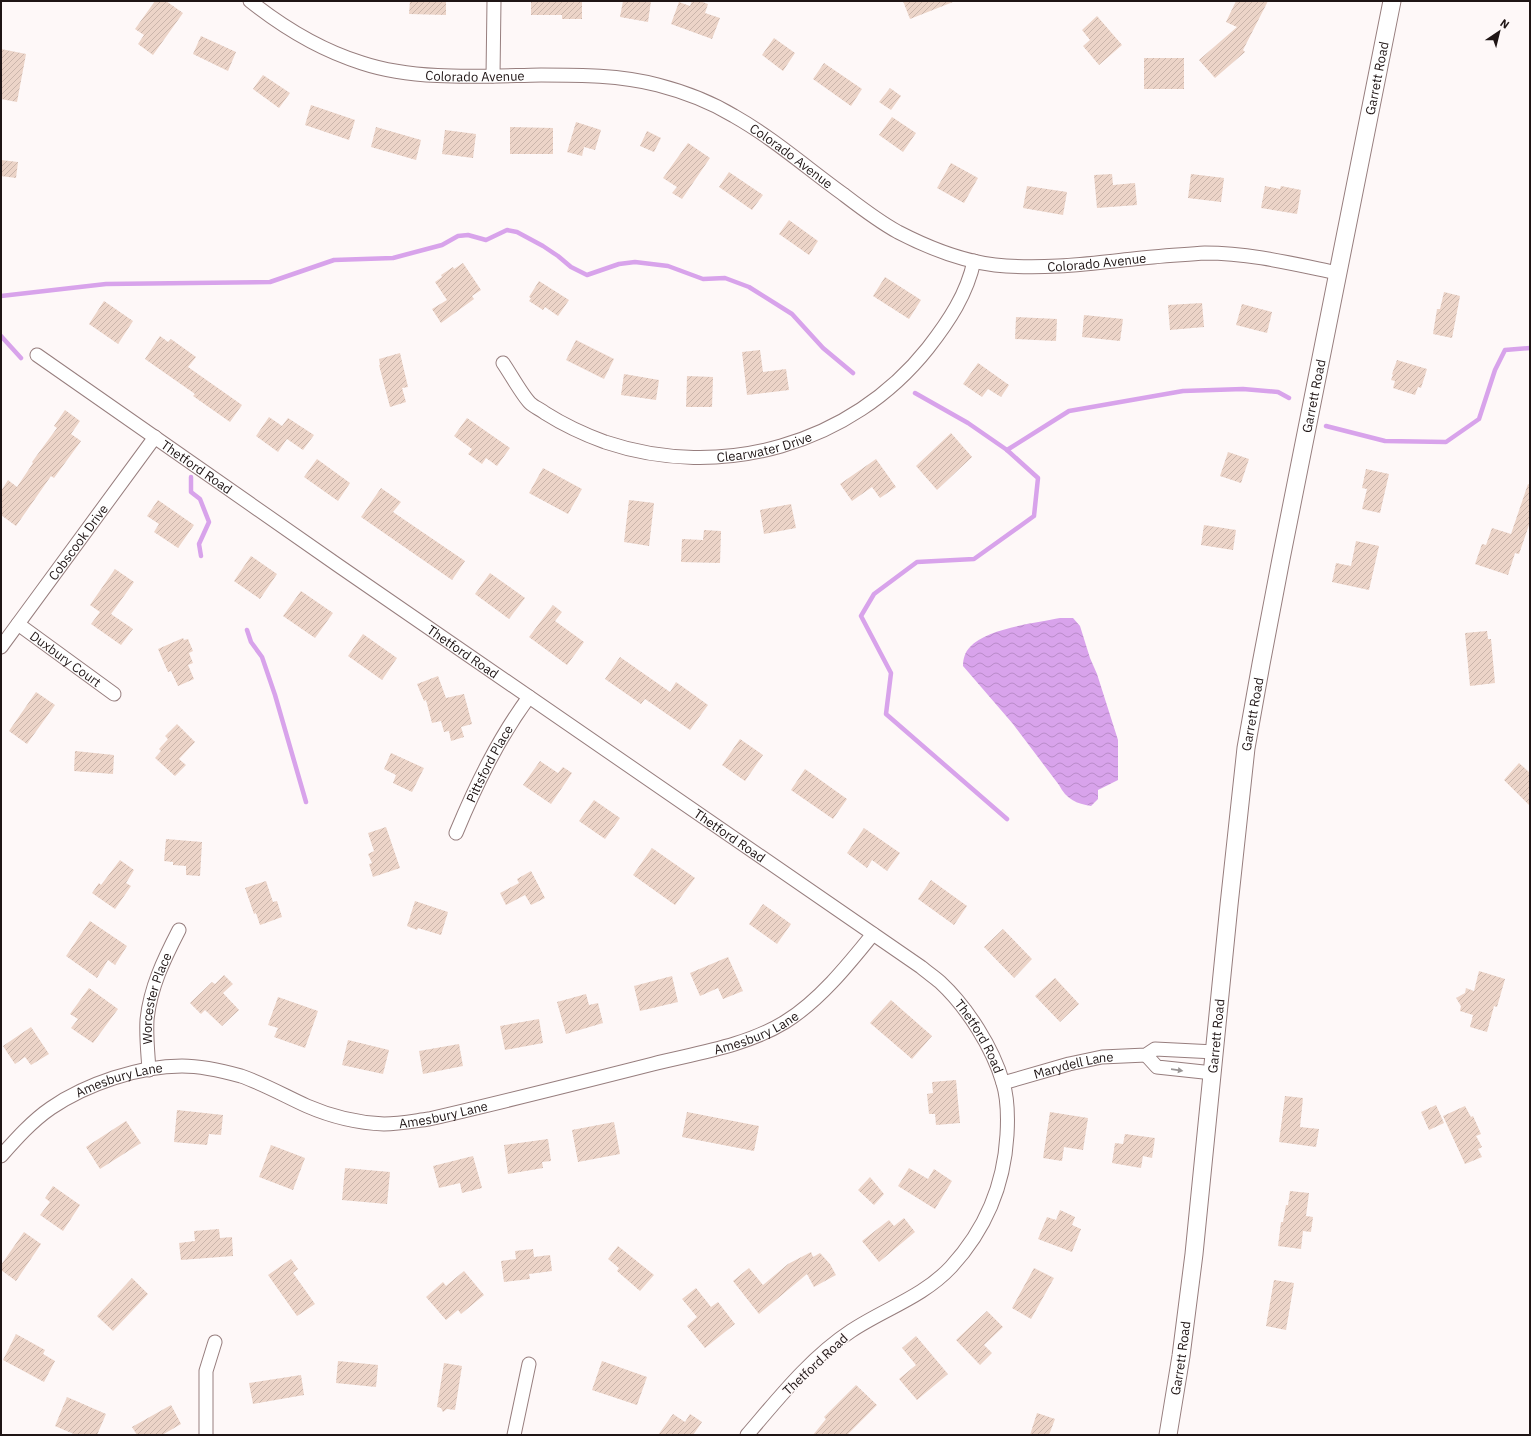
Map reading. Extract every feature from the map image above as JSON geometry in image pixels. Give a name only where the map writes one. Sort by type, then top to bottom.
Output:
[{"type":"street","name":"Colorado Avenue","points":[[250,1],[305,39],[326,50],[363,64],[411,73],[433,75],[590,76],[621,78],[659,85],[701,99],[759,131],[857,205],[897,231],[926,245],[974,261],[1011,266],[1047,267],[1205,253],[1227,253],[1281,261],[1338,273]]},
{"type":"street","points":[[493,76],[494,1]]},
{"type":"street","name":"Garrett Road","points":[[1168,1435],[1191,1282],[1246,748],[1262,656],[1392,1]]},
{"type":"street","name":"Clearwater Drive","points":[[503,363],[529,402],[558,421],[592,437],[616,446],[667,456],[708,458],[751,453],[777,447],[819,433],[866,406],[887,391],[918,361],[951,317],[970,278],[974,261]]},
{"type":"street","name":"Thetford Road","points":[[37,355],[873,934],[940,982],[959,1002],[978,1029],[992,1056],[1003,1083],[1006,1098],[1007,1123],[1004,1166],[996,1195],[988,1215],[967,1248],[950,1268],[917,1295],[851,1331],[827,1350],[792,1384],[747,1435]]},
{"type":"street","name":"Cobscook Drive","points":[[1,647],[155,437]]},
{"type":"street","name":"Duxbury Court","points":[[18,624],[114,694]]},
{"type":"street","name":"Pittsford Place","points":[[456,833],[476,786],[496,748],[529,697]]},
{"type":"street","name":"Worcester Place","points":[[149,1070],[147,1021],[151,997],[158,974],[179,930]]},
{"type":"street","name":"Amesbury Lane","points":[[1,1156],[27,1129],[50,1109],[69,1097],[118,1077],[149,1070],[182,1066],[240,1076],[258,1082],[309,1107],[336,1116],[383,1124],[429,1119],[743,1041],[786,1022],[817,996],[859,952],[873,934]]},
{"type":"street","name":"Marydell Lane","points":[[1003,1083],[1069,1064],[1102,1057],[1146,1055],[1155,1049],[1215,1052]]},
{"type":"street","points":[[1146,1055],[1157,1067],[1213,1073]]},
{"type":"street","points":[[206,1435],[206,1371],[215,1342]]},
{"type":"street","points":[[514,1435],[529,1364]]},
{"type":"water","points":[[1060,618],[1073,618],[1080,626],[1118,740],[1118,780],[1098,790],[1098,799],[1091,806],[1072,800],[1065,794],[1013,724],[963,666],[963,661],[968,649],[988,635],[1012,627]]},
{"type":"building","points":[[155,1],[166,1],[183,13],[153,55],[138,44],[144,35],[135,29]]},
{"type":"building","points":[[410,1],[446,1],[446,15],[409,14]]},
{"type":"building","points":[[531,1],[582,1],[582,19],[562,19],[562,15],[531,15]]},
{"type":"building","points":[[623,1],[651,1],[648,22],[620,17]]},
{"type":"building","points":[[692,1],[700,1],[708,4],[705,13],[720,18],[712,39],[671,24],[679,2],[690,6]]},
{"type":"building","points":[[903,1],[953,1],[953,2],[910,19]]},
{"type":"building","points":[[1236,1],[1268,1],[1243,50],[1245,52],[1215,78],[1199,60],[1237,27],[1226,22]]},
{"type":"building","points":[[1097,16],[1122,45],[1099,65],[1083,46],[1090,40],[1082,30]]},
{"type":"building","points":[[201,36],[236,52],[228,71],[193,54]]},
{"type":"building","points":[[774,38],[795,53],[783,71],[762,55]]},
{"type":"building","points":[[1,49],[26,54],[17,102],[1,99]]},
{"type":"building","points":[[1144,58],[1184,58],[1184,89],[1144,89]]},
{"type":"building","points":[[824,63],[862,89],[851,106],[813,79]]},
{"type":"building","points":[[263,75],[290,93],[279,108],[253,89]]},
{"type":"building","points":[[890,88],[901,96],[891,110],[879,102]]},
{"type":"building","points":[[311,105],[355,120],[349,140],[305,125]]},
{"type":"building","points":[[892,117],[916,133],[903,152],[879,135]]},
{"type":"building","points":[[576,122],[601,130],[595,150],[584,147],[582,156],[567,152]]},
{"type":"building","points":[[376,127],[421,140],[416,160],[371,147]]},
{"type":"building","points":[[510,127],[553,128],[553,154],[510,154]]},
{"type":"building","points":[[445,130],[476,134],[473,158],[442,154]]},
{"type":"building","points":[[647,131],[661,138],[654,152],[640,146]]},
{"type":"building","points":[[688,143],[710,158],[682,199],[672,193],[677,187],[663,178]]},
{"type":"building","points":[[1,160],[18,162],[16,178],[1,176]]},
{"type":"building","points":[[951,163],[978,178],[964,203],[937,188]]},
{"type":"building","points":[[729,172],[763,195],[752,210],[719,187]]},
{"type":"building","points":[[1112,174],[1113,185],[1135,183],[1137,205],[1097,208],[1094,175]]},
{"type":"building","points":[[1191,174],[1224,178],[1221,202],[1188,198]]},
{"type":"building","points":[[1027,186],[1067,192],[1063,215],[1023,208]]},
{"type":"building","points":[[1265,186],[1280,189],[1281,186],[1301,190],[1297,214],[1261,208]]},
{"type":"building","points":[[789,220],[818,241],[809,255],[779,234]]},
{"type":"building","points":[[463,263],[481,290],[472,296],[474,299],[441,323],[432,309],[447,300],[435,282],[442,277],[441,275],[453,267],[454,269]]},
{"type":"building","points":[[885,277],[921,300],[909,319],[873,296]]},
{"type":"building","points":[[539,281],[569,300],[558,316],[545,307],[543,310],[529,301],[531,298],[529,297]]},
{"type":"building","points":[[1444,292],[1460,296],[1452,338],[1433,334],[1437,309],[1440,309]]},
{"type":"building","points":[[104,301],[133,321],[118,344],[89,324]]},
{"type":"building","points":[[1202,303],[1204,327],[1170,330],[1168,305]]},
{"type":"building","points":[[1242,304],[1272,312],[1267,333],[1236,325]]},
{"type":"building","points":[[1084,315],[1123,319],[1120,341],[1082,337]]},
{"type":"building","points":[[1016,317],[1057,319],[1056,341],[1015,339]]},
{"type":"building","points":[[160,336],[168,342],[171,339],[196,357],[188,367],[242,405],[230,422],[193,396],[195,394],[145,359]]},
{"type":"building","points":[[576,340],[614,359],[604,379],[566,360]]},
{"type":"building","points":[[760,350],[763,372],[786,369],[789,390],[747,395],[742,352]]},
{"type":"building","points":[[400,353],[408,387],[402,388],[406,402],[390,407],[379,365],[379,359]]},
{"type":"building","points":[[1397,360],[1427,369],[1421,388],[1418,387],[1415,395],[1393,388],[1395,381],[1391,380]]},
{"type":"building","points":[[978,363],[1009,385],[1001,397],[988,389],[982,397],[963,384]]},
{"type":"building","points":[[624,374],[659,380],[656,400],[621,395]]},
{"type":"building","points":[[687,376],[713,377],[712,407],[686,407]]},
{"type":"building","points":[[65,410],[80,421],[71,434],[81,441],[54,478],[51,476],[16,526],[1,515],[1,491],[8,480],[17,487],[33,463],[32,462],[57,428],[54,426]]},
{"type":"building","points":[[269,417],[282,426],[288,418],[314,435],[303,450],[287,439],[278,452],[256,436]]},
{"type":"building","points":[[467,418],[510,448],[497,466],[486,458],[482,464],[468,454],[472,449],[454,436]]},
{"type":"building","points":[[951,433],[972,457],[937,490],[916,466]]},
{"type":"building","points":[[1228,452],[1249,459],[1241,483],[1220,476]]},
{"type":"building","points":[[317,459],[350,483],[338,501],[304,477]]},
{"type":"building","points":[[876,459],[896,487],[880,498],[872,487],[852,501],[840,484]]},
{"type":"building","points":[[543,468],[582,489],[568,514],[529,493]]},
{"type":"building","points":[[1366,469],[1389,474],[1380,513],[1362,509],[1367,489],[1362,488]]},
{"type":"building","points":[[1528,484],[1530,485],[1530,522],[1519,554],[1515,553],[1508,575],[1475,564],[1482,544],[1486,545],[1492,528],[1511,534]]},
{"type":"building","points":[[381,488],[401,502],[393,512],[465,561],[452,580],[361,517]]},
{"type":"building","points":[[158,500],[194,525],[178,548],[154,532],[159,524],[147,516]]},
{"type":"building","points":[[629,500],[654,503],[649,546],[624,542]]},
{"type":"building","points":[[791,504],[796,528],[764,534],[760,510]]},
{"type":"building","points":[[1204,525],[1236,530],[1233,550],[1201,545]]},
{"type":"building","points":[[704,530],[721,531],[720,563],[681,562],[682,539],[703,540]]},
{"type":"building","points":[[1356,541],[1379,546],[1369,590],[1332,582],[1336,563],[1351,566]]},
{"type":"building","points":[[251,556],[277,574],[260,599],[234,581]]},
{"type":"building","points":[[115,569],[134,582],[111,614],[133,629],[121,645],[91,624],[100,612],[90,605]]},
{"type":"building","points":[[490,573],[525,598],[509,619],[475,594]]},
{"type":"building","points":[[301,591],[333,613],[315,638],[283,616]]},
{"type":"building","points":[[553,605],[562,612],[555,621],[584,642],[567,665],[529,637]]},
{"type":"building","points":[[1487,631],[1488,639],[1491,639],[1495,683],[1470,686],[1465,633]]},
{"type":"building","points":[[363,634],[397,658],[382,680],[348,656]]},
{"type":"building","points":[[183,638],[184,640],[188,639],[193,651],[189,653],[193,663],[188,665],[194,679],[178,686],[171,671],[168,672],[158,649]]},
{"type":"building","points":[[620,657],[670,692],[676,682],[708,705],[690,730],[645,699],[641,704],[605,679]]},
{"type":"building","points":[[438,676],[446,698],[464,694],[472,724],[461,727],[464,737],[451,741],[449,731],[444,732],[441,721],[432,723],[426,700],[424,701],[417,684]]},
{"type":"building","points":[[36,692],[55,705],[27,744],[9,731]]},
{"type":"building","points":[[177,724],[195,742],[179,759],[186,765],[175,776],[155,758],[161,751],[159,749],[168,739],[165,736]]},
{"type":"building","points":[[740,739],[763,755],[745,781],[722,765]]},
{"type":"building","points":[[75,751],[114,755],[113,774],[74,771]]},
{"type":"building","points":[[391,753],[424,768],[412,792],[393,783],[396,775],[384,769]]},
{"type":"building","points":[[540,761],[558,773],[563,767],[572,773],[551,804],[523,785]]},
{"type":"building","points":[[1519,763],[1530,773],[1530,806],[1504,780]]},
{"type":"building","points":[[805,769],[847,799],[833,819],[791,790]]},
{"type":"building","points":[[594,800],[620,818],[605,839],[579,821]]},
{"type":"building","points":[[386,827],[400,868],[373,877],[369,864],[372,863],[368,854],[374,851],[368,833]]},
{"type":"building","points":[[864,828],[900,853],[887,871],[872,860],[867,868],[847,853]]},
{"type":"building","points":[[166,839],[202,842],[200,876],[186,875],[186,866],[173,865],[173,862],[164,861]]},
{"type":"building","points":[[652,848],[695,878],[675,905],[633,875]]},
{"type":"building","points":[[120,860],[134,870],[126,883],[131,886],[115,909],[92,893],[99,883],[101,885]]},
{"type":"building","points":[[531,871],[545,898],[531,905],[525,895],[506,905],[500,893],[519,883],[517,879]]},
{"type":"building","points":[[931,880],[967,906],[954,925],[918,899]]},
{"type":"building","points":[[266,881],[273,902],[277,901],[282,917],[260,925],[256,913],[254,914],[245,888]]},
{"type":"building","points":[[415,901],[448,912],[441,935],[418,928],[417,930],[407,926]]},
{"type":"building","points":[[763,904],[791,924],[777,944],[749,924]]},
{"type":"building","points":[[90,921],[127,946],[115,965],[108,960],[97,978],[66,956]]},
{"type":"building","points":[[1003,929],[1032,959],[1014,978],[984,947]]},
{"type":"building","points":[[728,957],[743,991],[723,999],[718,988],[700,996],[690,973]]},
{"type":"building","points":[[1479,971],[1505,979],[1497,1007],[1494,1006],[1487,1032],[1470,1027],[1473,1015],[1460,1011],[1461,1006],[1456,998],[1465,993],[1466,988],[1474,991]]},
{"type":"building","points":[[224,975],[233,984],[223,993],[239,1010],[222,1026],[205,1010],[201,1014],[190,1003],[212,982],[215,984]]},
{"type":"building","points":[[672,976],[678,1002],[640,1011],[634,986]]},
{"type":"building","points":[[1055,978],[1079,1004],[1060,1022],[1035,996]]},
{"type":"building","points":[[89,988],[118,1009],[93,1043],[71,1028],[78,1019],[70,1014]]},
{"type":"building","points":[[586,994],[589,1005],[598,1003],[603,1023],[566,1034],[557,1002]]},
{"type":"building","points":[[278,997],[318,1011],[305,1048],[274,1037],[278,1028],[268,1025]]},
{"type":"building","points":[[891,1000],[932,1036],[912,1059],[870,1023]]},
{"type":"building","points":[[539,1019],[543,1043],[505,1050],[500,1026]]},
{"type":"building","points":[[31,1027],[49,1054],[31,1065],[25,1057],[15,1064],[3,1046]]},
{"type":"building","points":[[348,1040],[389,1050],[383,1074],[342,1065]]},
{"type":"building","points":[[459,1044],[463,1066],[423,1074],[419,1051]]},
{"type":"building","points":[[956,1080],[960,1123],[936,1125],[935,1114],[929,1114],[927,1094],[933,1093],[932,1082]]},
{"type":"building","points":[[1285,1096],[1303,1098],[1300,1127],[1319,1129],[1316,1147],[1279,1142]]},
{"type":"building","points":[[1436,1105],[1444,1123],[1429,1130],[1421,1112]]},
{"type":"building","points":[[1465,1106],[1471,1117],[1473,1116],[1481,1134],[1476,1136],[1482,1147],[1478,1149],[1482,1157],[1465,1164],[1443,1116]]},
{"type":"building","points":[[177,1110],[223,1115],[221,1135],[209,1134],[207,1145],[174,1142]]},
{"type":"building","points":[[687,1112],[759,1126],[754,1151],[682,1137]]},
{"type":"building","points":[[1050,1112],[1088,1118],[1083,1150],[1064,1147],[1062,1161],[1043,1158]]},
{"type":"building","points":[[126,1121],[141,1143],[100,1169],[86,1147]]},
{"type":"building","points":[[614,1122],[620,1154],[578,1162],[572,1130]]},
{"type":"building","points":[[1125,1134],[1155,1138],[1152,1158],[1143,1156],[1141,1168],[1112,1163],[1115,1143],[1123,1144]]},
{"type":"building","points":[[548,1139],[551,1161],[542,1162],[543,1168],[508,1174],[504,1145]]},
{"type":"building","points":[[271,1145],[305,1158],[293,1190],[259,1177]]},
{"type":"building","points":[[473,1156],[482,1188],[462,1193],[460,1183],[439,1188],[433,1166]]},
{"type":"building","points":[[345,1168],[390,1172],[387,1204],[342,1200]]},
{"type":"building","points":[[909,1168],[928,1179],[934,1169],[952,1181],[935,1209],[898,1186]]},
{"type":"building","points":[[870,1177],[884,1194],[874,1205],[858,1190]]},
{"type":"building","points":[[53,1186],[80,1205],[63,1231],[40,1215],[50,1202],[45,1198]]},
{"type":"building","points":[[1290,1191],[1309,1193],[1306,1216],[1313,1217],[1311,1232],[1303,1231],[1301,1249],[1278,1246],[1281,1222],[1283,1222],[1286,1205],[1288,1205]]},
{"type":"building","points":[[1060,1210],[1075,1217],[1072,1225],[1081,1229],[1072,1252],[1038,1239],[1047,1217],[1056,1220]]},
{"type":"building","points":[[904,1218],[915,1232],[879,1262],[862,1241],[889,1220],[894,1226]]},
{"type":"building","points":[[219,1229],[220,1238],[232,1237],[233,1256],[181,1260],[179,1243],[195,1241],[194,1231]]},
{"type":"building","points":[[24,1232],[41,1244],[16,1281],[1,1270],[1,1265]]},
{"type":"building","points":[[618,1246],[654,1275],[640,1291],[617,1271],[619,1268],[608,1259]]},
{"type":"building","points":[[533,1249],[534,1257],[550,1255],[552,1271],[529,1274],[530,1279],[504,1282],[501,1261],[516,1259],[515,1251]]},
{"type":"building","points":[[811,1252],[813,1257],[820,1253],[830,1264],[836,1275],[814,1287],[807,1274],[759,1314],[733,1281],[749,1268],[763,1285],[788,1264]]},
{"type":"building","points":[[291,1259],[298,1269],[293,1273],[315,1304],[297,1316],[268,1275]]},
{"type":"building","points":[[1034,1268],[1054,1278],[1031,1319],[1012,1308]]},
{"type":"building","points":[[464,1271],[484,1295],[461,1314],[458,1310],[446,1320],[426,1297],[443,1282],[446,1286]]},
{"type":"building","points":[[132,1278],[148,1294],[113,1331],[97,1316]]},
{"type":"building","points":[[1274,1280],[1294,1283],[1286,1330],[1266,1326]]},
{"type":"building","points":[[696,1288],[711,1307],[718,1302],[735,1324],[705,1348],[687,1326],[697,1317],[682,1299]]},
{"type":"building","points":[[987,1311],[1003,1327],[984,1345],[992,1353],[980,1365],[956,1340]]},
{"type":"building","points":[[16,1334],[45,1350],[43,1354],[55,1361],[44,1382],[3,1360]]},
{"type":"building","points":[[916,1336],[948,1374],[917,1400],[899,1379],[916,1365],[902,1348]]},
{"type":"building","points":[[338,1361],[378,1365],[376,1387],[336,1383]]},
{"type":"building","points":[[602,1361],[647,1377],[637,1405],[592,1390]]},
{"type":"building","points":[[444,1363],[462,1366],[455,1410],[447,1409],[443,1412],[441,1408],[437,1407]]},
{"type":"building","points":[[301,1375],[304,1395],[253,1404],[249,1383]]},
{"type":"building","points":[[856,1385],[877,1405],[847,1435],[813,1435],[826,1419],[824,1417]]},
{"type":"building","points":[[67,1397],[106,1414],[97,1435],[76,1435],[55,1426]]},
{"type":"building","points":[[171,1405],[181,1424],[162,1435],[137,1435],[132,1427]]},
{"type":"building","points":[[1037,1413],[1055,1419],[1049,1435],[1030,1435]]},
{"type":"building","points":[[673,1414],[685,1422],[690,1414],[702,1422],[693,1435],[658,1435]]},
{"type":"waterway","points":[[1,296],[106,284],[270,282],[334,260],[393,258],[442,245],[458,236],[468,235],[486,240],[507,230],[517,232],[543,246],[571,267],[587,275],[619,264],[635,262],[668,266],[703,279],[725,278],[749,287],[792,314],[823,348],[853,373]]},
{"type":"waterway","points":[[1,336],[21,358]]},
{"type":"waterway","points":[[1326,426],[1385,441],[1446,442],[1479,419],[1495,370],[1505,350],[1530,348]]},
{"type":"waterway","points":[[1007,450],[1069,411],[1183,391],[1243,389],[1278,392],[1289,398]]},
{"type":"waterway","points":[[915,393],[968,423],[1007,450],[1038,478],[1034,516],[974,559],[917,562],[874,594],[861,616],[891,673],[886,714],[1007,819]]},
{"type":"waterway","points":[[191,477],[191,492],[200,499],[209,522],[199,544],[201,556]]},
{"type":"waterway","points":[[247,630],[251,642],[262,657],[275,695],[306,802]]}]
